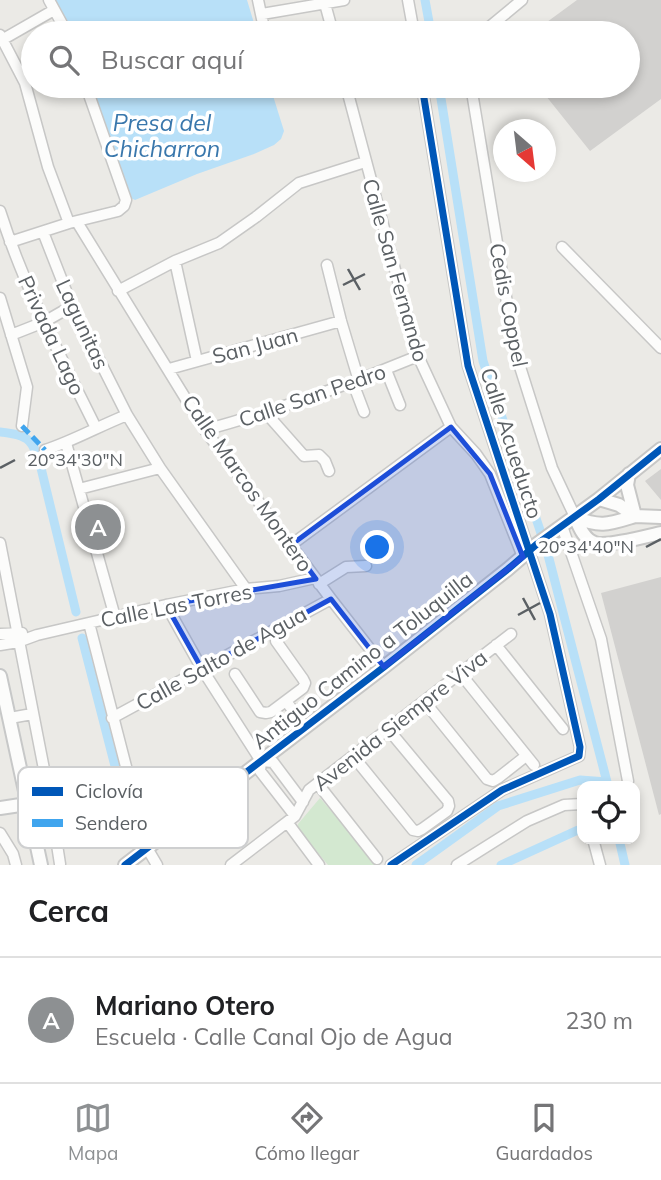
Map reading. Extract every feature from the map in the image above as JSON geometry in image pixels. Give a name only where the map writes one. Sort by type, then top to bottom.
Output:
[{"type":"street","points":[[258,0],[263,21]]},
{"type":"street","points":[[262,14],[325,1],[344,0]]},
{"type":"street","points":[[408,0],[412,21]]},
{"type":"street","points":[[497,21],[522,0]]},
{"type":"street","points":[[325,1],[330,21]]},
{"type":"street","points":[[27,21],[52,5],[61,21]]},
{"type":"street","points":[[1,38],[21,25]]},
{"type":"street","name":"Calle Marcos Montero","points":[[1,38],[21,76]]},
{"type":"street","name":"Calle Marcos Montero","points":[[29,98],[48,167],[73,223],[169,369],[205,430],[384,667]]},
{"type":"street","points":[[10,242],[118,211],[124,206],[126,200],[90,98]]},
{"type":"street","name":"Calle San Fernando","points":[[349,98],[418,356],[451,426],[490,474],[530,551]]},
{"type":"street","name":"Calle Acueducto","points":[[391,865],[502,790],[579,756],[580,747],[550,614],[468,366],[424,98]]},
{"type":"street","name":"Cedis Coppel","points":[[473,98],[515,351],[552,468],[575,517]]},
{"type":"street","points":[[118,291],[175,261],[219,243],[299,183],[365,162]]},
{"type":"street","name":"Privada Lago","points":[[0,211],[10,242],[44,322],[96,428]]},
{"type":"street","name":"Lagunitas","points":[[43,232],[72,306],[127,415],[159,468],[246,589]]},
{"type":"street","points":[[562,247],[661,348]]},
{"type":"street","points":[[175,261],[197,361]]},
{"type":"street","points":[[327,265],[364,412]]},
{"type":"street","points":[[0,298],[27,387],[22,426]]},
{"type":"street","points":[[11,335],[44,322],[72,306]]},
{"type":"street","name":"San Juan","points":[[169,369],[341,321]]},
{"type":"street","name":"Calle San Pedro","points":[[205,430],[266,413],[356,382],[418,356]]},
{"type":"street","points":[[386,370],[400,405]]},
{"type":"street","points":[[266,413],[304,456],[319,455],[329,471]]},
{"type":"street","points":[[45,450],[127,415]]},
{"type":"street","points":[[291,545],[451,426]]},
{"type":"street","points":[[66,443],[115,617]]},
{"type":"street","name":"Antiguo Camino a Toluquilla","points":[[248,771],[661,449]]},
{"type":"street","points":[[79,489],[159,468]]},
{"type":"street","points":[[629,474],[627,485],[635,516]]},
{"type":"street","points":[[599,499],[618,505],[635,516]]},
{"type":"street","points":[[613,543],[635,516]]},
{"type":"street","points":[[575,517],[590,523],[607,524],[635,516],[661,517]]},
{"type":"street","points":[[575,517],[586,536],[594,543],[613,543],[661,533]]},
{"type":"street","name":"Calle Acueducto","points":[[557,529],[601,639],[628,781]]},
{"type":"street","points":[[0,543],[43,767]]},
{"type":"street","name":"Calle Las Torres","points":[[0,634],[17,637],[37,635],[246,589],[317,581],[346,567],[366,566]]},
{"type":"street","name":"Calle Salto de Agua","points":[[112,718],[331,599]]},
{"type":"street","points":[[166,605],[202,669],[261,761],[260,771],[319,865]]},
{"type":"street","points":[[89,623],[125,767]]},
{"type":"street","name":"Avenida Siempre Viva","points":[[231,865],[245,861],[291,819],[309,790],[511,634]]},
{"type":"street","name":"Calle Las Torres","points":[[0,645],[17,637]]},
{"type":"street","points":[[235,674],[260,712],[271,712],[303,688],[305,683],[276,641]]},
{"type":"street","points":[[496,645],[563,729]]},
{"type":"street","points":[[460,673],[534,765]]},
{"type":"street","points":[[0,676],[20,767]]},
{"type":"street","points":[[286,701],[305,727]]},
{"type":"street","points":[[424,701],[487,779],[493,781],[526,756]]},
{"type":"street","points":[[10,718],[33,714]]},
{"type":"street","points":[[353,756],[413,830],[422,829],[447,811],[448,801],[388,729]]},
{"type":"street","points":[[261,761],[273,762],[303,802]]},
{"type":"street","points":[[318,783],[377,859]]},
{"type":"street","points":[[0,808],[18,805]]},
{"type":"street","points":[[457,865],[527,821],[564,806],[577,805]]},
{"type":"street","points":[[0,833],[13,854],[16,865]]},
{"type":"street","points":[[594,844],[600,865]]},
{"type":"street","points":[[147,848],[157,865]]},
{"type":"street","name":"Antiguo Camino a Toluquilla","points":[[125,865],[147,848]]},
{"type":"highlighted area","points":[[451,427],[490,474],[523,557],[384,667],[331,599],[202,669],[166,605],[316,579],[291,545]]},
{"type":"green space","points":[[320,798],[376,863],[374,865],[328,865],[298,829],[298,824]]},
{"type":"water","points":[[54,0],[247,0],[253,21],[65,21]]},
{"type":"water","name":"Presa del Chicharron","points":[[94,98],[274,98],[284,131],[281,139],[274,145],[135,200],[126,190]]},
{"type":"building","points":[[577,0],[661,0],[661,99],[590,151],[548,98],[640,98],[640,21],[548,21]]},
{"type":"building","points":[[661,469],[661,500],[645,481]]},
{"type":"building","points":[[661,577],[661,814],[659,815],[601,593]]},
{"type":"waterway","points":[[425,0],[429,21]]},
{"type":"waterway","points":[[416,865],[498,806],[580,780],[607,782],[547,551],[483,361],[441,98]]},
{"type":"waterway","points":[[0,432],[24,437],[35,451],[76,612]]},
{"type":"waterway","points":[[82,638],[115,767]]},
{"type":"waterway","points":[[501,865],[577,830]]},
{"type":"waterway","points":[[620,844],[625,865]]},
{"type":"marked path","points":[[22,426],[45,450]]},
{"type":"cycle path","points":[[391,865],[502,790],[579,756],[580,747],[550,614],[468,366],[424,98]]},
{"type":"cycle path","points":[[248,771],[661,449]]},
{"type":"cycle path","points":[[125,865],[147,848]]},
{"type":"place","name":"Mariano Otero","points":[[98,527]]}]
